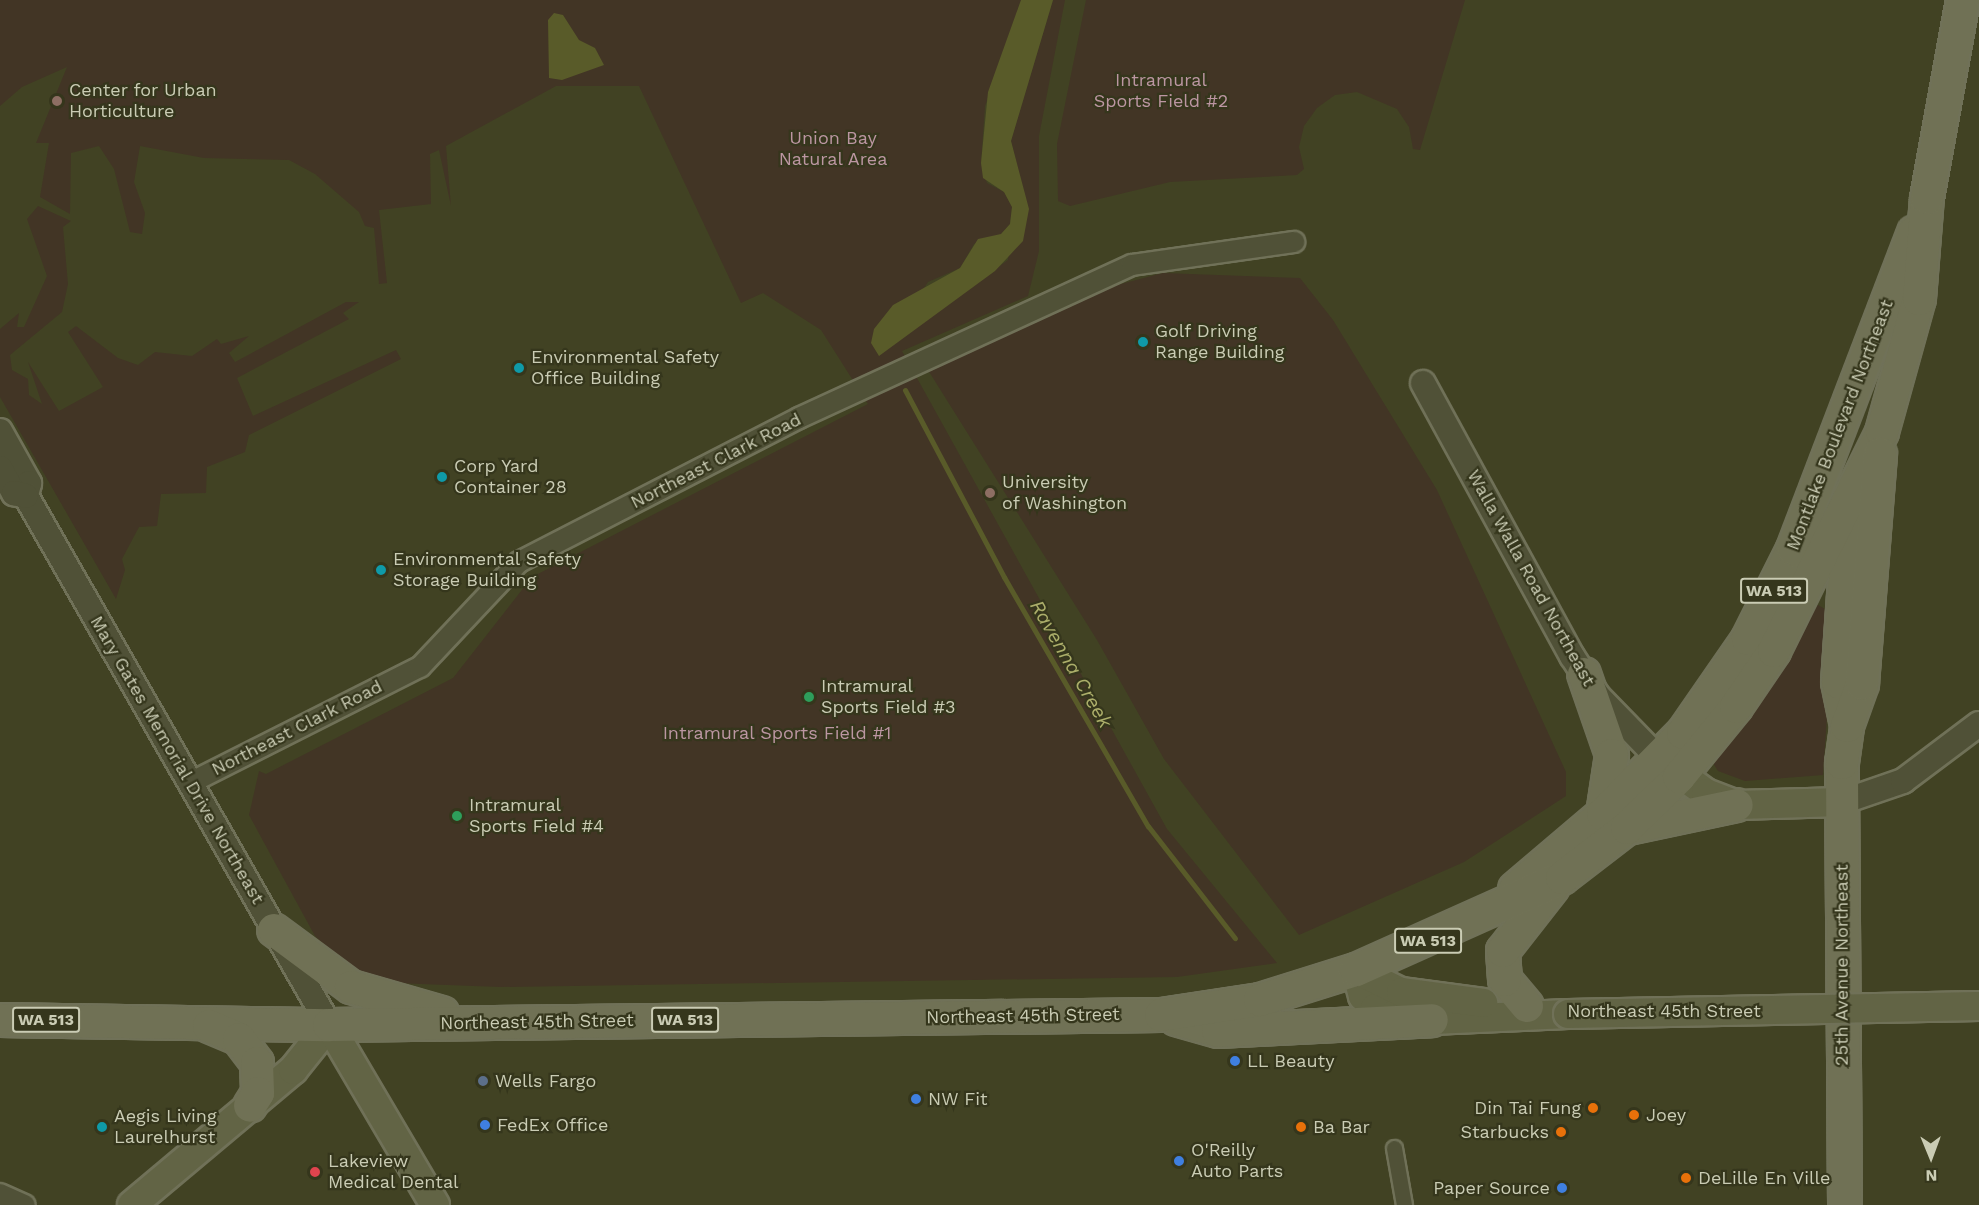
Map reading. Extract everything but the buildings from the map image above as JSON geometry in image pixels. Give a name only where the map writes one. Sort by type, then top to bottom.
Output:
[{"type":"main road","name":"Montlake Boulevard Northeast","points":[[1356,970],[1507,916],[1562,878],[1615,821],[1736,707],[1795,612],[1881,432],[1919,299],[1927,198],[1963,0]]},
{"type":"main road","name":"Montlake Boulevard Northeast","points":[[1669,768],[1773,594],[1850,402],[1927,198]]},
{"type":"main road","name":"25th Avenue Northeast","points":[[1845,1205],[1842,802],[1847,726],[1838,682],[1851,497],[1850,402]]},
{"type":"main road","name":"25th Avenue Northeast","points":[[1847,726],[1862,684],[1881,432]]},
{"type":"main road","points":[[1795,612],[1820,593],[1833,596],[1842,615]]},
{"type":"main road","points":[[1584,674],[1612,755],[1615,821],[1737,805],[1842,802]]},
{"type":"main road","points":[[1669,768],[1737,805]]},
{"type":"main road","name":"Montlake Boulevard Northeast","points":[[1507,916],[1615,821]]},
{"type":"main road","points":[[1507,916],[1502,968],[1513,994],[1527,1006]]},
{"type":"main road","points":[[274,930],[351,987],[478,1023]]},
{"type":"main road","name":"Northeast 45th Street","points":[[0,1020],[329,1025],[1161,1015],[1260,1000],[1356,970],[1363,996],[1375,1008],[1527,1006],[1568,1014],[1979,1006]]},
{"type":"main road","points":[[1161,1015],[1218,1031],[1432,1009],[1568,1014]]},
{"type":"main road","points":[[202,1023],[250,1049],[260,1078],[250,1106]]},
{"type":"main road","points":[[132,1205],[293,1070],[329,1025],[435,1205]]},
{"type":"street","name":"Northeast Clark Road","points":[[190,783],[420,667],[519,562],[865,386],[1132,265],[1294,242]]},
{"type":"street","name":"Walla Walla Road Northeast","points":[[1423,383],[1584,674],[1669,768]]},
{"type":"street","name":"Mary Gates Memorial Drive Northeast","points":[[0,431],[29,483],[26,496],[329,1025]]},
{"type":"street","name":"Mary Gates Memorial Drive Northeast","points":[[0,468],[14,493],[26,496]]},
{"type":"street","points":[[1842,802],[1903,782],[1979,724]]},
{"type":"street","points":[[1394,1148],[1404,1205]]},
{"type":"street","points":[[0,1194],[25,1205]]},
{"type":"green space","points":[[0,0],[1021,0],[985,106],[981,163],[987,183],[1004,192],[1012,207],[1010,224],[1001,234],[974,244],[960,268],[928,282],[879,355],[1008,260],[1018,170],[1011,141],[1053,0],[1065,0],[1039,136],[1039,251],[1028,296],[902,351],[1167,829],[1277,963],[1177,977],[500,987],[395,983],[357,972],[315,936],[249,815],[259,771],[266,774],[453,678],[532,577],[868,404],[821,330],[763,293],[741,303],[639,86],[556,86],[446,146],[451,206],[439,150],[430,154],[431,204],[379,210],[387,283],[379,284],[374,228],[365,226],[359,212],[315,174],[289,160],[204,158],[140,146],[134,182],[145,213],[142,234],[130,232],[114,169],[99,146],[71,153],[70,214],[40,197],[49,143],[36,143],[67,67],[22,87],[0,106]]},
{"type":"green space","name":"Intramural Sports Field #2","points":[[1086,0],[1465,0],[1420,150],[1413,149],[1409,127],[1397,109],[1357,92],[1335,95],[1317,108],[1304,126],[1299,147],[1304,169],[1297,175],[1170,182],[1070,206],[1058,201],[1057,144]]},
{"type":"green space","points":[[38,206],[71,221],[63,227],[68,284],[62,312],[10,355],[12,370],[28,379],[29,395],[42,404],[28,362],[59,411],[103,387],[68,332],[76,326],[118,358],[138,365],[155,352],[192,356],[217,339],[221,344],[249,336],[229,353],[235,362],[346,302],[359,302],[343,313],[349,319],[237,378],[253,416],[396,350],[401,359],[249,435],[245,452],[207,467],[206,493],[161,494],[157,526],[139,527],[122,559],[125,570],[116,599],[0,397],[0,329],[19,313],[17,327],[24,327],[47,276],[27,219]]},
{"type":"green space","points":[[1163,273],[1300,278],[1333,320],[1437,490],[1566,772],[1566,796],[1464,862],[1299,935],[1164,759],[1097,640],[928,370],[1117,285]]},
{"type":"green space","points":[[1818,605],[1834,614],[1823,775],[1745,781],[1718,771],[1713,763],[1748,717],[1810,609]]},
{"type":"shaded area","points":[[1021,0],[1053,0],[1011,141],[1029,209],[1023,241],[995,271],[879,356],[871,343],[874,329],[893,305],[960,268],[978,239],[1001,234],[1010,224],[1012,207],[1004,192],[983,178],[981,163],[988,92]]},
{"type":"shaded area","points":[[554,13],[563,15],[579,40],[595,48],[604,65],[562,80],[549,78],[548,20]]},
{"type":"waterway","name":"Ravenna Creek","points":[[905,390],[1004,577],[1148,826],[1235,938]]},
{"type":"place","name":"Center for Urban Horticulture","points":[[57,101]]},
{"type":"place","name":"Golf Driving Range Building","points":[[1143,342]]},
{"type":"place","name":"Environmental Safety Office Building","points":[[519,368]]},
{"type":"place","name":"Corp Yard Container 28","points":[[442,477]]},
{"type":"place","name":"University of Washington","points":[[990,493]]},
{"type":"place","name":"Environmental Safety Storage Building","points":[[381,570]]},
{"type":"place","name":"Intramural Sports Field #3","points":[[809,697]]},
{"type":"place","name":"Intramural Sports Field #4","points":[[457,816]]},
{"type":"place","name":"LL Beauty","points":[[1235,1061]]},
{"type":"place","name":"Wells Fargo","points":[[483,1081]]},
{"type":"place","name":"NW Fit","points":[[916,1099]]},
{"type":"place","name":"Din Tai Fung","points":[[1593,1108]]},
{"type":"place","name":"Joey","points":[[1634,1115]]},
{"type":"place","name":"FedEx Office","points":[[485,1125]]},
{"type":"place","name":"Aegis Living Laurelhurst","points":[[102,1127]]},
{"type":"place","name":"Ba Bar","points":[[1301,1127]]},
{"type":"place","name":"Starbucks","points":[[1561,1132]]},
{"type":"place","name":"O'Reilly Auto Parts","points":[[1179,1161]]},
{"type":"place","name":"Lakeview Medical Dental","points":[[315,1172]]},
{"type":"place","name":"DeLille En Ville","points":[[1686,1178]]},
{"type":"place","name":"Paper Source","points":[[1562,1188]]},
{"type":"park label","name":"Union Bay Natural Area","points":[[833,149]]},
{"type":"park label","name":"Intramural Sports Field #1","points":[[777,733]]}]
